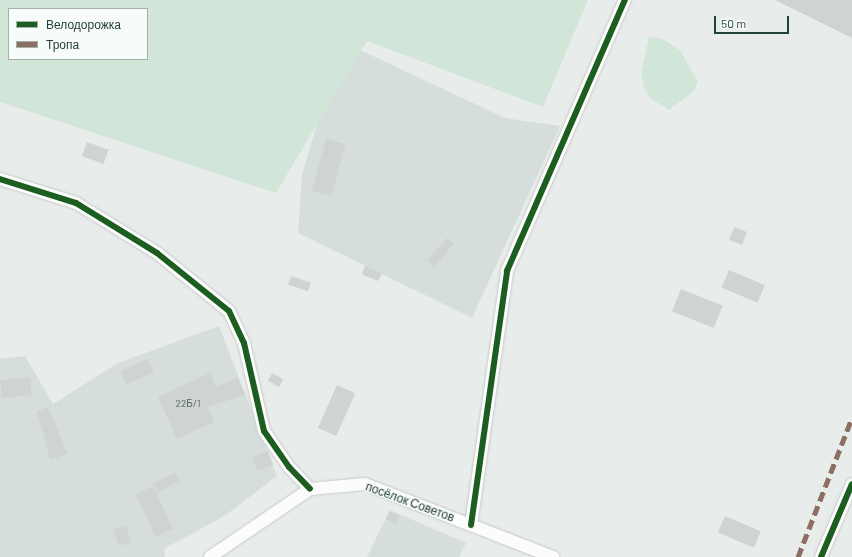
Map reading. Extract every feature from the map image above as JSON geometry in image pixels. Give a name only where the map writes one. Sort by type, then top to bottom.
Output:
[{"type":"street","points":[[470,525],[507,271],[625,0]]},
{"type":"street","points":[[0,178],[76,203],[157,252],[229,311],[244,343],[264,431],[289,467],[310,489]]},
{"type":"street","name":"посёлок Советов","points":[[210,557],[310,489],[365,484],[553,557]]},
{"type":"street","points":[[821,557],[852,484]]},
{"type":"shaded area","points":[[341,41],[505,118],[560,126],[472,318],[298,233],[302,175]]},
{"type":"shaded area","points":[[219,326],[277,476],[226,515],[164,549],[165,557],[0,557],[0,359],[25,356],[53,404],[118,363]]},
{"type":"shaded area","points":[[390,510],[466,543],[459,557],[367,557]]},
{"type":"green space","points":[[0,0],[588,0],[543,107],[367,41],[276,193],[0,102]]},
{"type":"green space","points":[[649,37],[661,38],[680,50],[698,82],[694,91],[669,110],[650,98],[644,88],[641,73]]},
{"type":"building","points":[[775,0],[852,0],[852,38]]},
{"type":"building","points":[[326,139],[345,144],[331,196],[312,191]]},
{"type":"building","points":[[87,142],[109,150],[103,164],[82,156]]},
{"type":"building","points":[[734,227],[747,232],[742,245],[729,240]]},
{"type":"building","points":[[447,238],[454,244],[434,267],[427,261]]},
{"type":"building","points":[[365,266],[382,273],[378,281],[362,274]]},
{"type":"building","points":[[729,270],[765,285],[757,303],[722,287]]},
{"type":"building","points":[[291,276],[311,283],[308,291],[288,285]]},
{"type":"building","points":[[681,289],[723,306],[714,328],[672,311]]},
{"type":"building","points":[[148,359],[154,373],[126,385],[120,371]]},
{"type":"building","points":[[210,373],[216,387],[238,378],[245,395],[208,407],[214,422],[177,439],[158,397]]},
{"type":"building","points":[[272,373],[283,379],[279,387],[268,381]]},
{"type":"building","points":[[30,377],[32,395],[2,398],[0,380]]},
{"type":"building","points":[[337,385],[355,393],[336,436],[318,428]]},
{"type":"building","points":[[48,407],[68,454],[50,460],[37,411]]},
{"type":"building","points":[[268,451],[273,465],[257,471],[252,457]]},
{"type":"building","points":[[175,472],[180,481],[158,493],[153,484]]},
{"type":"building","points":[[153,486],[173,529],[156,537],[136,494]]},
{"type":"building","points":[[390,511],[400,516],[396,524],[386,519]]},
{"type":"building","points":[[725,516],[761,531],[754,548],[718,533]]},
{"type":"building","points":[[126,526],[131,542],[119,546],[114,530]]},
{"type":"marked path","points":[[798,557],[852,418]]},
{"type":"cycle path","points":[[471,525],[507,271],[625,0]]},
{"type":"cycle path","points":[[0,179],[76,203],[157,253],[229,311],[244,343],[264,431],[289,467],[310,489]]},
{"type":"cycle path","points":[[821,557],[852,484]]}]
